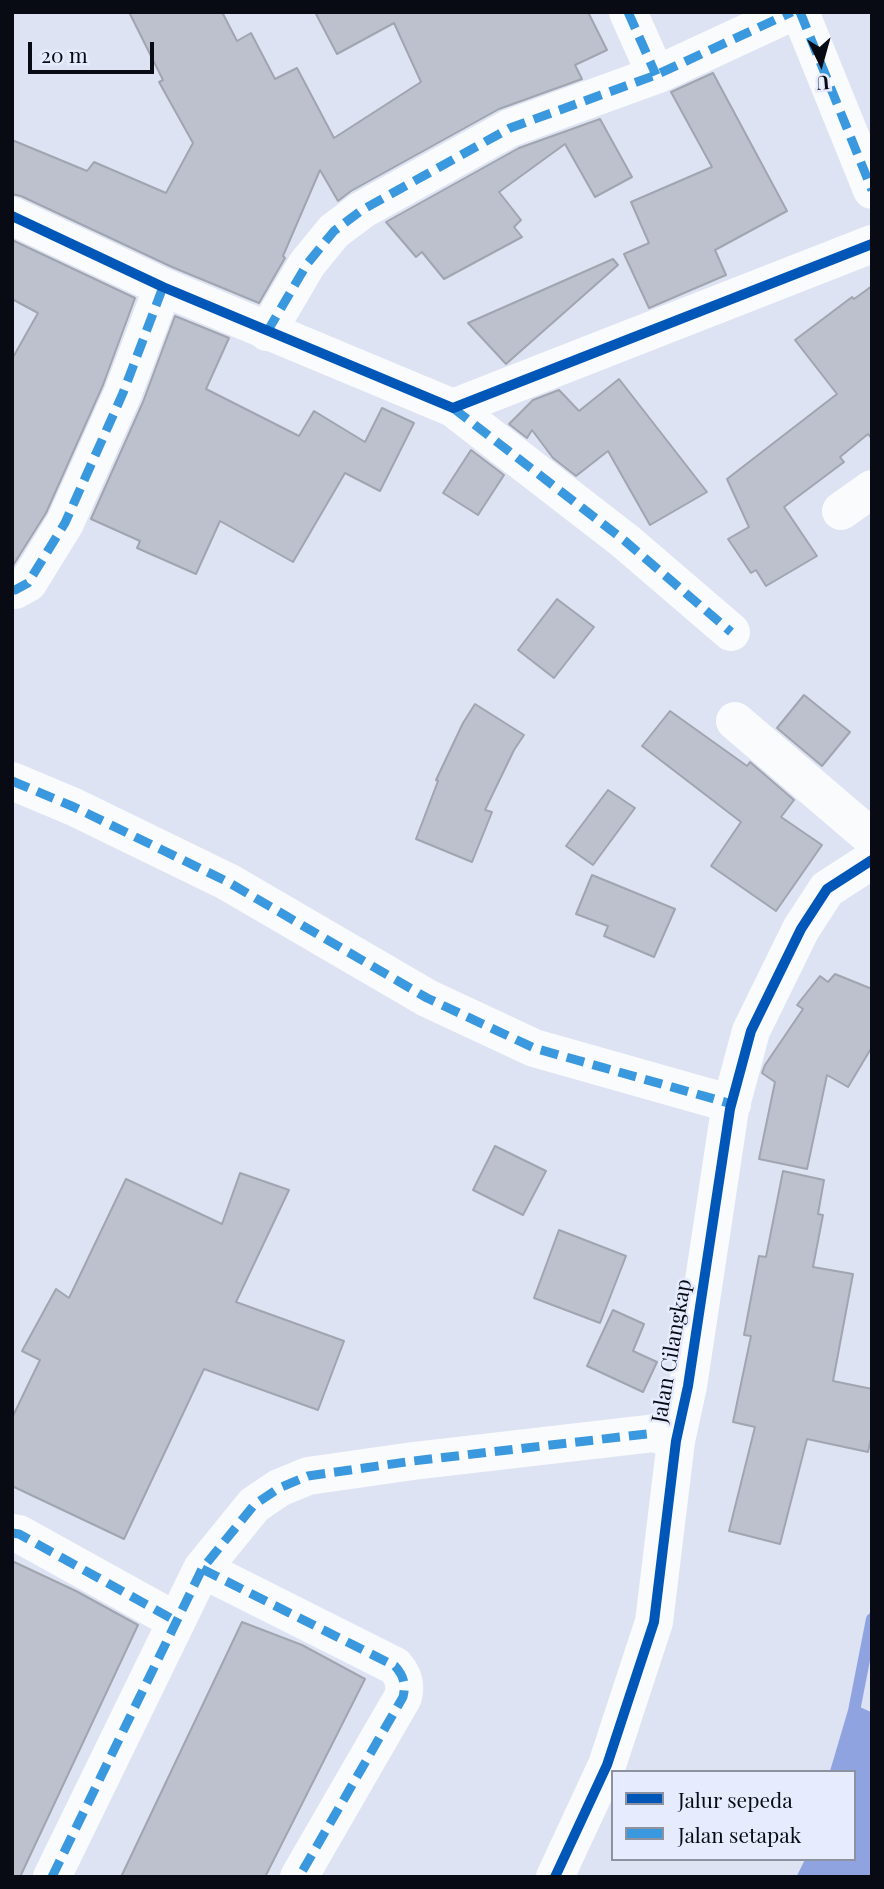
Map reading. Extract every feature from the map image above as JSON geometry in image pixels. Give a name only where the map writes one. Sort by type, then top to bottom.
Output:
[{"type":"street","points":[[628,12],[656,75]]},
{"type":"street","points":[[267,332],[307,264],[334,231],[362,210],[510,128],[656,75],[792,12]]},
{"type":"street","points":[[800,12],[872,190]]},
{"type":"street","points":[[12,216],[163,287],[453,408],[625,541],[731,632]]},
{"type":"street","points":[[453,408],[872,244]]},
{"type":"street","points":[[12,590],[28,583],[65,523],[123,393],[163,287]]},
{"type":"street","points":[[841,511],[872,489]]},
{"type":"street","points":[[735,721],[872,838]]},
{"type":"street","points":[[12,781],[74,807],[228,882],[427,998],[534,1048],[733,1104]]},
{"type":"street","name":"Jalan Cilangkap","points":[[555,1877],[607,1765],[654,1622],[676,1441],[688,1386],[728,1122],[751,1031],[801,929],[827,889],[872,860]]},
{"type":"street","points":[[52,1877],[202,1569],[254,1505],[279,1488],[308,1476],[655,1433],[676,1441]]},
{"type":"street","points":[[12,1533],[19,1534],[176,1621]]},
{"type":"street","points":[[202,1569],[396,1666],[404,1679],[406,1687],[403,1697],[299,1877]]},
{"type":"water","points":[[854,1711],[872,1719],[872,1877],[803,1877],[811,1861],[856,1861],[856,1770],[837,1770]]},
{"type":"building","points":[[129,12],[222,12],[237,41],[251,33],[275,79],[297,68],[334,138],[421,82],[394,23],[337,54],[315,12],[588,12],[607,50],[575,65],[582,79],[499,109],[351,191],[338,201],[320,170],[283,256],[285,258],[259,303],[172,267],[12,194],[12,140],[87,171],[94,162],[166,193],[193,143],[159,82],[163,80]]},
{"type":"building","points":[[713,73],[787,211],[715,250],[726,275],[649,308],[624,254],[649,243],[631,202],[712,167],[671,92]]},
{"type":"building","points":[[600,119],[632,177],[595,197],[565,144],[499,192],[521,220],[514,227],[522,237],[444,279],[422,252],[416,257],[386,222],[519,148]]},
{"type":"building","points":[[12,240],[135,298],[103,385],[46,513],[12,567],[12,359],[38,313],[12,299]]},
{"type":"building","points":[[613,259],[618,265],[506,364],[468,323]]},
{"type":"building","points":[[872,286],[872,439],[868,434],[840,457],[844,462],[784,507],[817,556],[766,586],[756,570],[751,573],[728,539],[749,527],[727,479],[837,394],[795,340],[852,297],[854,299]]},
{"type":"building","points":[[175,316],[229,338],[206,389],[299,436],[314,411],[365,442],[382,408],[414,423],[380,491],[345,473],[293,562],[220,521],[196,574],[137,548],[140,541],[91,519],[143,402]]},
{"type":"building","points":[[619,379],[707,492],[650,525],[608,451],[576,476],[553,458],[532,430],[527,438],[509,424],[533,400],[559,390],[579,411]]},
{"type":"building","points":[[471,450],[504,475],[478,515],[443,493]]},
{"type":"building","points":[[557,599],[594,627],[554,678],[518,650]]},
{"type":"building","points":[[804,695],[850,732],[822,766],[777,728]]},
{"type":"building","points":[[475,704],[524,735],[485,810],[492,812],[472,862],[416,839],[438,781],[436,780]]},
{"type":"building","points":[[670,711],[747,766],[750,762],[794,800],[781,817],[822,845],[776,911],[711,866],[741,822],[642,746]]},
{"type":"building","points":[[608,790],[635,808],[593,865],[566,846]]},
{"type":"building","points":[[592,875],[675,909],[654,957],[604,936],[608,926],[576,914]]},
{"type":"building","points":[[835,974],[872,989],[872,1047],[848,1087],[827,1075],[807,1169],[759,1159],[775,1082],[762,1073],[765,1065],[803,1009],[797,1005],[820,976],[828,982]]},
{"type":"building","points":[[495,1146],[546,1171],[523,1215],[473,1190]]},
{"type":"building","points":[[783,1171],[824,1180],[818,1214],[823,1215],[813,1267],[853,1274],[833,1381],[872,1389],[872,1434],[868,1452],[807,1439],[780,1544],[729,1531],[755,1427],[733,1422],[751,1336],[744,1335],[759,1256],[766,1257]]},
{"type":"building","points":[[240,1173],[289,1190],[236,1302],[344,1341],[318,1410],[204,1369],[124,1539],[12,1486],[12,1418],[40,1360],[22,1351],[56,1289],[69,1298],[126,1179],[222,1224]]},
{"type":"building","points":[[559,1230],[626,1256],[600,1323],[534,1298]]},
{"type":"building","points":[[613,1310],[644,1324],[633,1351],[657,1362],[643,1392],[587,1366]]},
{"type":"building","points":[[12,1561],[76,1591],[138,1625],[20,1877],[12,1877]]},
{"type":"building","points":[[242,1622],[302,1645],[365,1679],[265,1877],[121,1877]]},
{"type":"waterway","points":[[837,1770],[854,1711],[872,1619]]},
{"type":"waterway","points":[[854,1711],[872,1719]]},
{"type":"waterway","points":[[803,1877],[811,1861]]},
{"type":"marked path","points":[[628,12],[656,75]]},
{"type":"marked path","points":[[267,332],[307,264],[334,231],[362,210],[510,128],[656,75],[792,12]]},
{"type":"marked path","points":[[800,12],[872,190]]},
{"type":"marked path","points":[[12,590],[28,583],[65,523],[123,393],[163,287]]},
{"type":"marked path","points":[[453,408],[625,541],[731,632]]},
{"type":"marked path","points":[[12,781],[74,807],[228,882],[427,998],[534,1048],[732,1104]]},
{"type":"marked path","points":[[52,1877],[202,1569],[254,1505],[279,1488],[308,1476],[655,1433]]},
{"type":"marked path","points":[[12,1533],[19,1534],[176,1621]]},
{"type":"marked path","points":[[202,1569],[395,1666],[404,1681],[403,1697],[299,1877]]},
{"type":"cycle path","points":[[12,216],[163,287],[453,408],[872,244]]},
{"type":"cycle path","points":[[555,1877],[607,1765],[654,1622],[676,1441],[688,1386],[730,1109],[751,1031],[801,929],[827,889],[872,860]]}]
